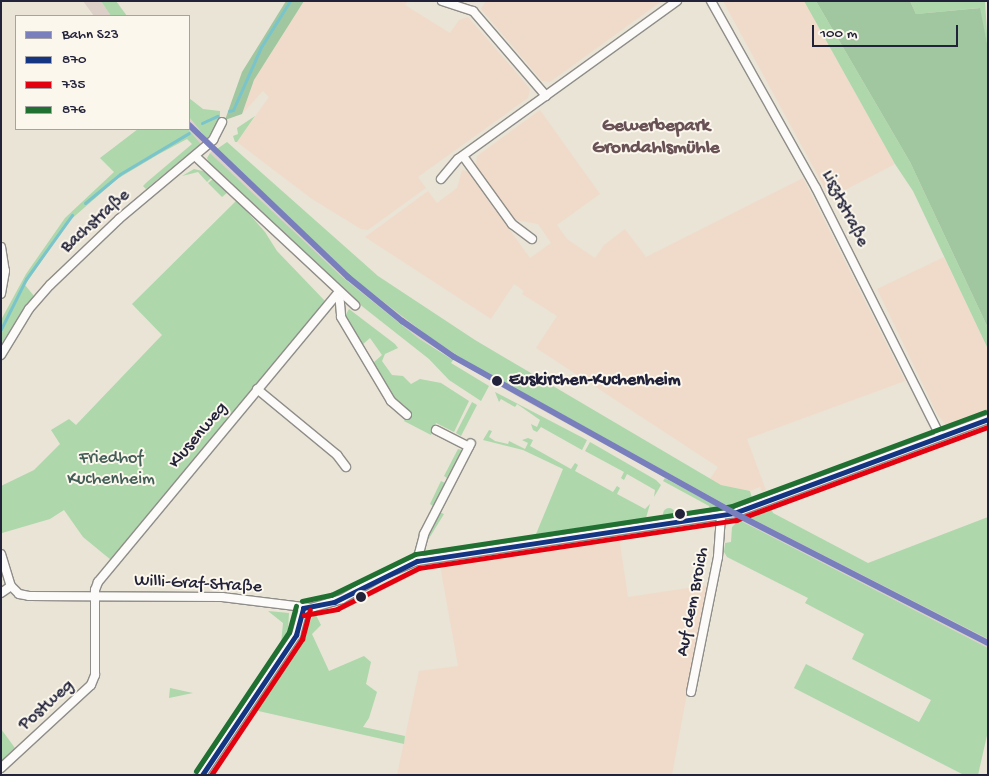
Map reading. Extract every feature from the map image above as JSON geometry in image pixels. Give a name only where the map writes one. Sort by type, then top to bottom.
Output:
[{"type":"street","points":[[442,1],[473,11],[546,96]]},
{"type":"street","points":[[441,179],[463,156],[677,1]]},
{"type":"street","name":"Lisztstraße","points":[[711,1],[820,195],[940,436]]},
{"type":"street","name":"Bachstraße","points":[[1,355],[29,309],[50,285],[119,219],[213,140],[222,122]]},
{"type":"street","points":[[195,156],[355,305]]},
{"type":"street","points":[[463,156],[512,224],[532,239]]},
{"type":"street","points":[[1,247],[5,271],[1,294]]},
{"type":"street","points":[[339,292],[341,318],[391,400],[407,415]]},
{"type":"street","name":"Klusenweg","points":[[95,596],[96,586],[103,575],[339,292]]},
{"type":"street","points":[[257,389],[337,455],[346,467]]},
{"type":"street","name":"Willi-Graf-Straße","points":[[11,586],[19,594],[29,596],[222,597],[303,608],[334,602],[391,571],[418,561],[721,516],[988,419]]},
{"type":"street","points":[[418,561],[424,534],[470,445],[436,430]]},
{"type":"street","name":"Auf dem Broich","points":[[692,692],[719,548],[721,516]]},
{"type":"street","points":[[1,554],[11,586],[1,593]]},
{"type":"street","name":"Postweg","points":[[1,768],[91,685],[95,675],[95,596]]},
{"type":"street","points":[[202,775],[296,635],[303,608]]},
{"type":"shaded area","points":[[83,1],[101,1],[110,15],[93,15]]},
{"type":"shaded area","points":[[304,1],[408,1],[405,5],[450,33],[459,20],[468,17],[530,89],[528,98],[418,177],[426,188],[368,230],[361,229],[312,199],[237,142],[269,97],[263,91],[242,114],[254,80]]},
{"type":"shaded area","points":[[486,1],[662,1],[550,82],[542,81],[481,9]]},
{"type":"shaded area","points":[[723,1],[804,1],[895,164],[830,198]]},
{"type":"shaded area","points":[[540,110],[600,194],[557,225],[567,239],[595,258],[604,245],[625,229],[646,257],[803,178],[905,381],[747,439],[766,490],[762,492],[760,487],[750,491],[721,485],[710,479],[718,467],[536,348],[557,316],[522,294],[524,291],[514,284],[491,319],[365,237],[428,191],[437,203],[457,188],[462,170],[467,171],[530,258],[551,243],[538,224],[515,220],[476,165],[477,156]]},
{"type":"shaded area","points":[[190,118],[207,139],[201,144],[189,130]]},
{"type":"shaded area","points":[[215,148],[355,280],[428,336],[467,362],[728,506],[720,508],[522,399],[418,338],[340,275],[254,196],[210,153]]},
{"type":"shaded area","points":[[944,257],[988,349],[988,411],[950,425],[945,424],[937,414],[877,289]]},
{"type":"shaded area","points":[[749,516],[988,639],[988,648],[739,520]]},
{"type":"shaded area","points":[[619,537],[628,597],[707,585],[672,775],[397,775],[419,671],[458,666],[440,565]]},
{"type":"green space","points":[[101,1],[116,1],[126,15],[110,15]]},
{"type":"green space","points":[[286,1],[304,1],[254,80],[242,114],[225,120],[242,72]]},
{"type":"green space","points":[[804,1],[816,1],[910,162],[988,328],[988,349],[913,191],[895,164]]},
{"type":"green space","points":[[816,1],[910,1],[916,14],[980,8],[988,48],[988,328],[910,162]]},
{"type":"green space","points":[[910,1],[985,1],[988,48],[979,8],[916,14]]},
{"type":"green space","points":[[190,99],[203,109],[220,111],[220,120],[207,139],[190,118]]},
{"type":"green space","points":[[255,116],[237,142],[235,142],[233,136],[238,134],[237,128]]},
{"type":"green space","points":[[137,130],[189,130],[201,144],[146,189],[143,186],[147,182],[192,144],[187,139],[159,154],[117,179],[68,222],[25,285],[34,296],[1,344],[1,320],[26,274],[65,218],[114,172],[100,158]]},
{"type":"green space","points":[[227,142],[378,276],[475,340],[721,485],[750,491],[752,498],[728,506],[467,362],[428,336],[355,280],[217,149]]},
{"type":"green space","points":[[210,153],[340,275],[418,338],[453,360],[451,363],[489,386],[481,401],[449,380],[429,359],[363,307],[210,165],[207,158]]},
{"type":"green space","points":[[194,169],[207,172],[212,177],[207,182],[198,172],[182,176]]},
{"type":"green space","points":[[214,178],[228,192],[222,197],[208,183]]},
{"type":"green space","name":"Friedhof Kuchenheim","points":[[237,200],[265,232],[277,251],[325,301],[111,560],[83,537],[64,510],[50,519],[2,533],[1,486],[34,470],[60,444],[51,430],[69,419],[76,425],[162,335],[132,304]]},
{"type":"green space","points":[[349,309],[398,348],[385,354],[382,361],[392,375],[403,376],[411,384],[420,379],[441,383],[469,401],[454,432],[436,423],[431,435],[404,421],[410,413],[396,402],[373,363],[382,355],[370,338],[362,345],[345,316]]},
{"type":"green space","points":[[495,392],[587,440],[582,450],[541,427],[537,432],[533,430],[531,424],[537,427],[540,420],[517,404],[515,407],[501,399],[499,402]]},
{"type":"green space","points":[[472,402],[477,405],[461,436],[456,433]]},
{"type":"green space","points":[[489,430],[492,431],[489,437],[495,441],[508,444],[509,441],[525,449],[528,443],[522,440],[528,438],[533,440],[530,446],[571,469],[575,463],[578,465],[575,471],[613,492],[617,486],[620,488],[617,494],[645,509],[650,504],[646,518],[536,534],[563,469],[523,450],[483,440]]},
{"type":"green space","points":[[590,442],[656,480],[661,485],[654,497],[655,490],[627,474],[624,480],[621,478],[624,472],[585,451]]},
{"type":"green space","points":[[458,449],[462,450],[447,478],[444,476]]},
{"type":"green space","points":[[665,478],[720,508],[710,510],[709,506],[663,481]]},
{"type":"green space","points":[[441,481],[445,483],[433,506],[430,504]]},
{"type":"green space","points":[[667,508],[671,508],[675,514],[671,520],[667,520],[663,516],[663,512]]},
{"type":"green space","points":[[771,508],[773,513],[868,563],[988,517],[988,639],[749,517]]},
{"type":"green space","points":[[439,512],[444,514],[428,540],[429,533]]},
{"type":"green space","points":[[739,520],[988,648],[988,731],[978,775],[964,775],[794,688],[806,664],[919,722],[931,700],[852,659],[864,634],[805,603],[808,598],[727,557],[724,552],[725,543],[731,542],[732,527]]},
{"type":"green space","points":[[638,521],[621,526],[516,539]]},
{"type":"green space","points":[[487,543],[487,545],[443,551],[443,549]]},
{"type":"green space","points":[[268,611],[289,613],[288,630],[281,644],[283,623]]},
{"type":"green space","points":[[315,613],[321,625],[312,634],[329,671],[364,656],[371,662],[366,684],[377,692],[369,718],[363,727],[405,736],[404,744],[250,709],[292,653]]},
{"type":"green space","points":[[170,688],[193,693],[169,698]]},
{"type":"green space","points":[[232,716],[235,717],[196,775],[192,775]]},
{"type":"green space","points":[[1,729],[15,748],[1,761]]},
{"type":"waterway","points":[[229,111],[233,110],[261,47],[290,1]]},
{"type":"waterway","points":[[202,123],[217,116]]},
{"type":"waterway","points":[[85,203],[120,174],[189,133]]},
{"type":"waterway","points":[[1,329],[26,279],[72,215]]},
{"type":"rail line","name":"S23","points":[[190,126],[348,277],[402,321],[454,357],[734,513],[988,643]]},
{"type":"transit line","name":"876","points":[[302,601],[331,595],[415,554],[732,506],[985,412]]},
{"type":"transit line","name":"870","points":[[303,608],[334,602],[417,561],[734,513],[988,419]]},
{"type":"transit line","name":"735","points":[[304,615],[337,609],[419,568],[736,520],[988,427]]},
{"type":"transit line","name":"876","points":[[196,771],[289,632],[296,606]]},
{"type":"transit line","name":"870","points":[[202,775],[296,635],[303,608]]},
{"type":"transit line","name":"735","points":[[211,775],[302,639],[310,610]]},
{"type":"place","name":"Euskirchen-Kuchenheim","points":[[497,381]]},
{"type":"district","name":"Gewerbepark Grondahlsmühle","points":[[656,138]]}]
